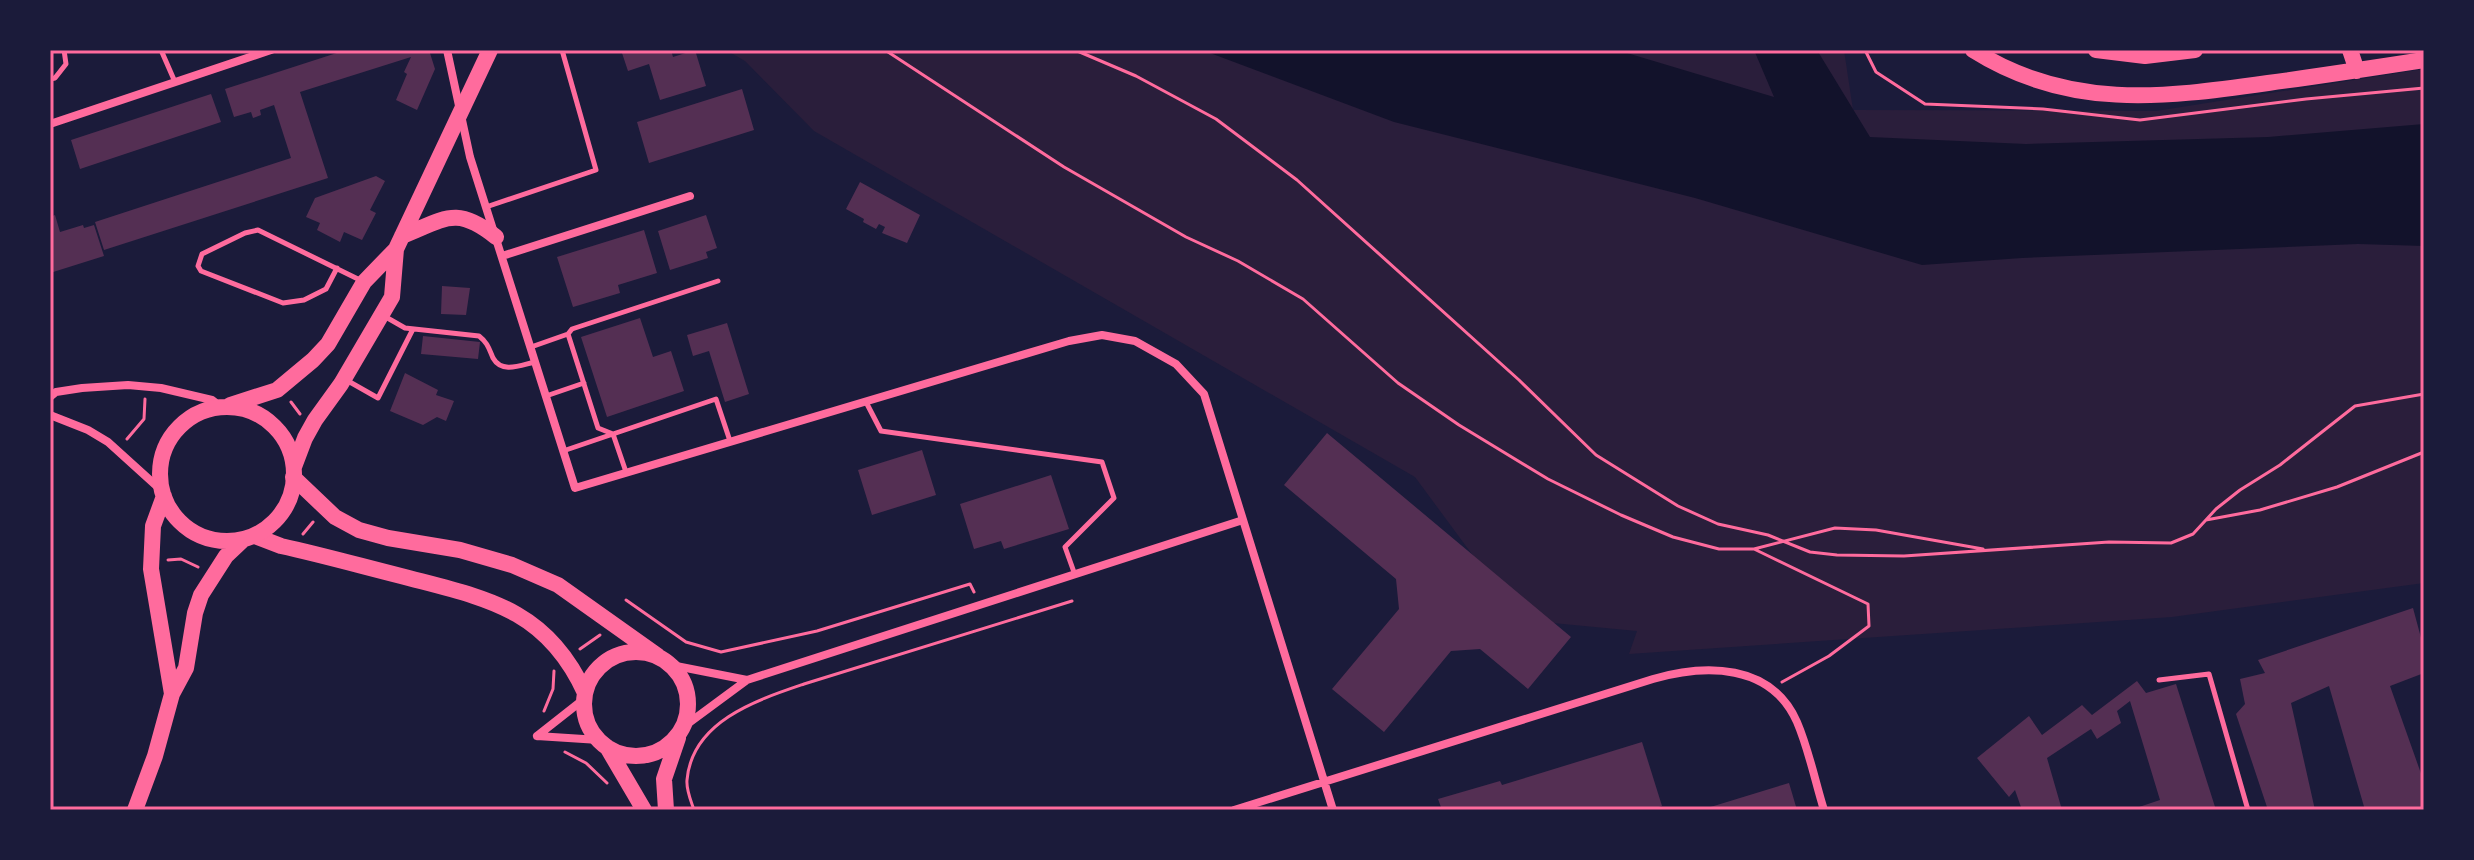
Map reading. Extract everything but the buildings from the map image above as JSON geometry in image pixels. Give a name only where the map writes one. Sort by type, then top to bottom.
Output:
[{"type":"main road","points":[[490,50],[399,243],[364,282],[341,324],[313,360],[277,390],[198,413],[179,426],[166,445],[160,467],[163,493],[177,521],[205,537],[223,541],[249,537],[499,604],[545,633],[566,656],[585,696]]},
{"type":"main road","points":[[1973,50],[2000,66],[2042,83],[2093,93],[2133,96],[2175,95],[2424,60]]},
{"type":"main road","points":[[2096,50],[2145,56],[2195,50]]},
{"type":"main road","points":[[2350,50],[2357,71]]},
{"type":"main road","points":[[399,243],[450,217],[479,223],[496,237]]},
{"type":"main road","points":[[135,810],[155,756],[172,694],[186,668],[201,595],[226,556],[279,516],[289,498],[294,472],[310,429],[392,297],[399,243]]},
{"type":"main road","points":[[225,406],[250,411],[264,418],[281,435],[294,472],[335,517],[359,530],[388,538],[460,550],[512,565],[558,585],[665,661],[682,680],[688,709],[664,779],[666,810]]},
{"type":"main road","points":[[163,493],[153,526],[151,569],[172,694]]},
{"type":"main road","points":[[644,810],[590,729],[584,713],[585,696],[589,680],[599,667],[613,657],[629,652],[646,652],[665,661]]},
{"type":"main road","points":[[602,743],[627,756],[642,756],[670,744],[680,731]]},
{"type":"street","points":[[50,124],[271,50]]},
{"type":"street","points":[[447,50],[470,157],[575,488],[1069,341],[1102,335],[1135,341],[1176,364],[1204,394],[1333,810]]},
{"type":"street","points":[[502,256],[690,196]]},
{"type":"street","points":[[50,397],[56,392],[82,388],[143,385],[212,400],[225,406]]},
{"type":"street","points":[[50,415],[88,430],[108,442],[163,493]]},
{"type":"street","points":[[680,731],[747,680],[1243,520]]},
{"type":"street","points":[[665,661],[747,680]]},
{"type":"street","points":[[1234,810],[1674,673],[1713,670],[1752,676],[1785,703],[1796,720],[1824,810]]},
{"type":"street","points":[[585,696],[537,736],[602,743]]},
{"type":"lane","points":[[50,79],[55,78],[66,64],[64,50]]},
{"type":"lane","points":[[161,50],[175,82]]},
{"type":"lane","points":[[486,207],[596,170],[562,50]]},
{"type":"lane","points":[[337,268],[326,289],[304,300],[283,303],[201,271],[198,266],[202,254],[258,230],[337,268],[364,282]]},
{"type":"lane","points":[[530,347],[568,334],[572,329],[718,281]]},
{"type":"lane","points":[[383,316],[405,328],[479,336],[487,342],[498,365],[504,368],[535,362]]},
{"type":"lane","points":[[343,379],[378,398],[413,329]]},
{"type":"lane","points":[[568,334],[598,428],[613,434],[626,473]]},
{"type":"lane","points":[[546,396],[584,383]]},
{"type":"lane","points":[[563,451],[716,399],[730,442]]},
{"type":"lane","points":[[866,402],[881,431],[1102,462],[1114,498],[1065,547],[1075,576]]},
{"type":"lane","points":[[2159,680],[2209,674],[2248,810]]},
{"type":"path","points":[[885,50],[1064,167],[1303,299],[1398,383],[1459,425],[1548,479],[1673,537],[1719,549],[1754,549],[1835,528],[1927,537],[1986,549]]},
{"type":"path","points":[[1075,50],[1136,76],[1216,119],[1297,180],[1509,370],[1596,455],[1678,506],[1718,524],[1768,535],[1810,552],[1904,556],[2109,542],[2171,543],[2193,534],[2240,490],[2291,457],[2355,406],[2424,394]]},
{"type":"path","points":[[127,439],[144,419],[145,396]]},
{"type":"path","points":[[291,402],[299,414],[307,417]]},
{"type":"path","points":[[2206,520],[2260,510],[2337,487],[2424,452]]},
{"type":"path","points":[[300,542],[304,531],[316,520]]},
{"type":"path","points":[[1754,549],[1868,604],[1869,626],[1856,638],[1770,689]]},
{"type":"path","points":[[164,560],[181,559],[202,569]]},
{"type":"path","points":[[626,600],[686,642],[721,652],[817,631],[970,584],[982,605]]},
{"type":"path","points":[[694,810],[687,781],[693,756],[706,734],[732,713],[779,693],[1072,601]]},
{"type":"path","points":[[577,651],[597,638],[606,627]]},
{"type":"path","points":[[544,711],[553,689],[554,671],[550,664]]},
{"type":"path","points":[[558,748],[586,763],[614,790]]},
{"type":"shaded area","points":[[726,50],[1844,50],[1853,110],[2156,111],[2424,69],[2424,583],[2172,617],[1629,654],[1637,631],[1553,623],[1474,557],[1415,477],[814,131],[745,61]]},
{"type":"shaded area","points":[[1202,50],[1617,50],[1774,97],[1754,50],[1817,50],[1870,137],[2026,144],[2268,137],[2424,124],[2424,246],[2358,244],[1922,265],[1695,198],[1394,122]]}]
